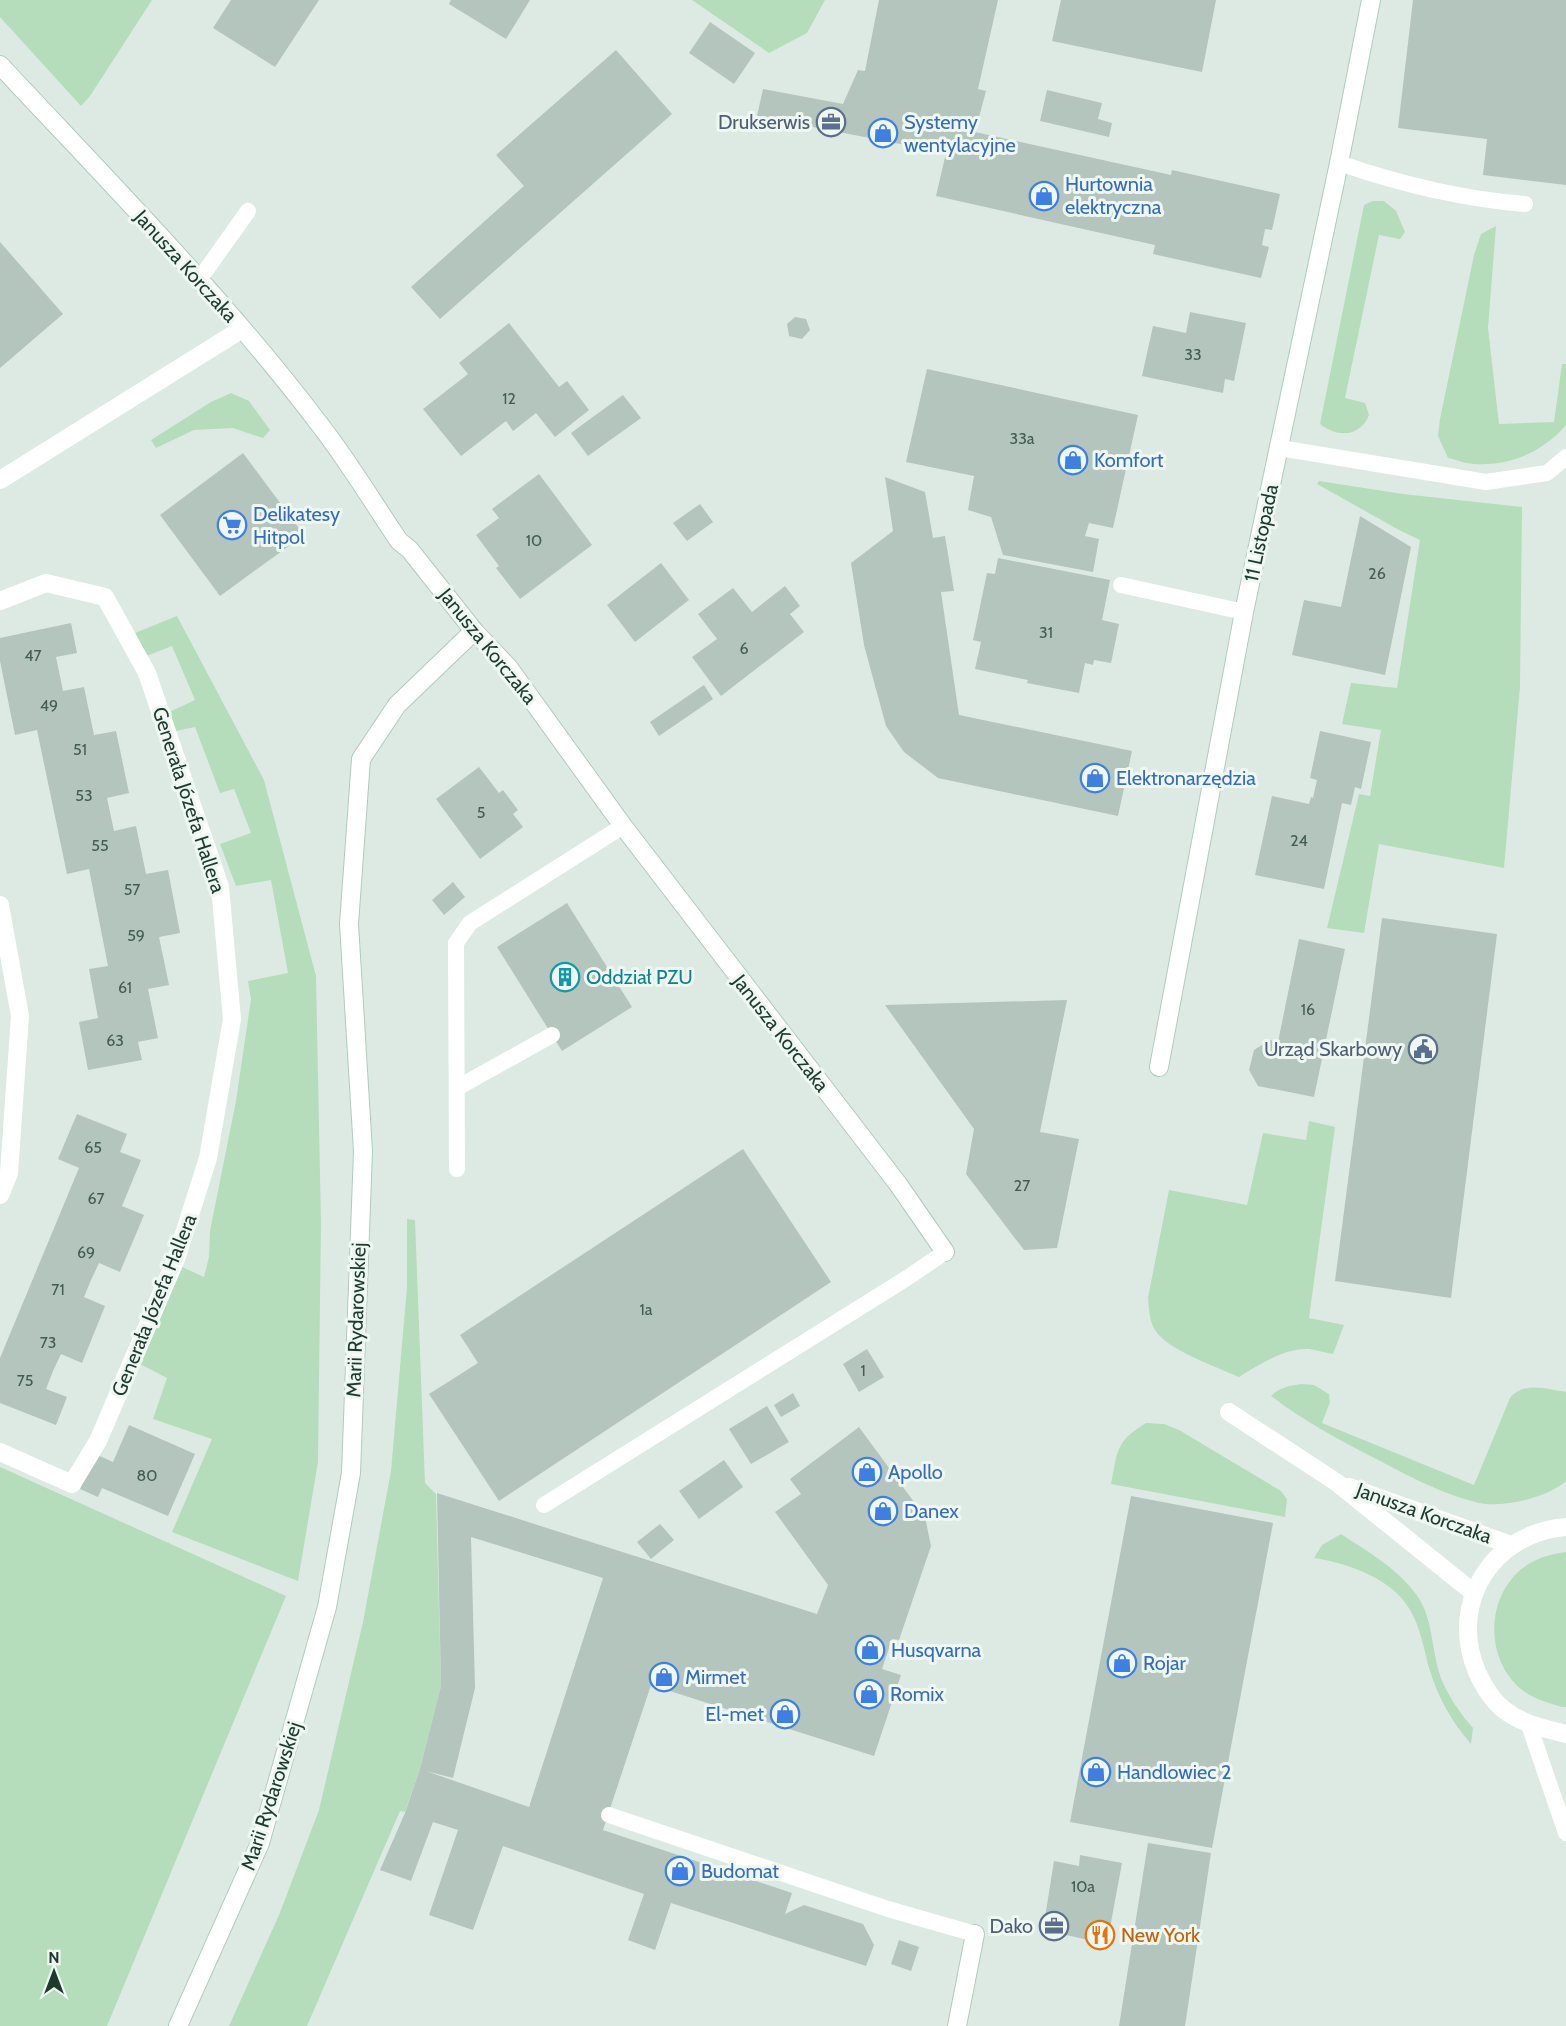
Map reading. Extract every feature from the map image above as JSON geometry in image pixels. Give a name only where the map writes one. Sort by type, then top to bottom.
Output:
[{"type":"street","name":"11 Listopada","points":[[1159,1067],[1245,612],[1371,0]]},
{"type":"street","name":"Janusza Korczaka","points":[[0,65],[199,280],[318,422],[399,541],[421,562],[474,631],[509,668],[623,826],[898,1184],[945,1252]]},
{"type":"street","points":[[0,480],[242,329]]},
{"type":"street","name":"Generała Józefa Hallera","points":[[0,601],[46,584],[105,597],[147,673],[220,887],[232,1020],[208,1158],[176,1259],[98,1441],[70,1487],[0,1452]]},
{"type":"street","name":"Marii Rydarowskiej","points":[[178,2026],[260,1843],[327,1607],[351,1473],[363,1151],[349,924],[360,759],[397,705],[474,631]]},
{"type":"street","points":[[0,905],[20,1016],[9,1173],[0,1195]]},
{"type":"street","name":"Janusza Korczaka","points":[[1229,1412],[1336,1482],[1474,1593]]},
{"type":"street","name":"Janusza Korczaka","points":[[1336,1482],[1511,1545]]},
{"type":"street","points":[[1566,1527],[1545,1529],[1511,1545],[1489,1566],[1474,1593],[1467,1624],[1470,1655],[1482,1684],[1502,1708],[1529,1725],[1566,1734]]},
{"type":"street","points":[[957,2026],[975,1934]]},
{"type":"lane","points":[[1339,163],[1424,189],[1498,202],[1525,204]]},
{"type":"lane","points":[[199,280],[248,211]]},
{"type":"lane","points":[[1280,448],[1486,482],[1547,473],[1566,457]]},
{"type":"lane","points":[[1121,585],[1245,612]]},
{"type":"lane","points":[[458,1169],[456,943],[470,922],[623,826]]},
{"type":"lane","points":[[457,1088],[552,1035]]},
{"type":"lane","points":[[544,1505],[945,1252]]},
{"type":"lane","points":[[1529,1725],[1566,1833]]},
{"type":"lane","points":[[609,1815],[888,1909],[975,1934]]},
{"type":"green space","points":[[0,0],[152,0],[90,96],[81,106],[0,17]]},
{"type":"green space","points":[[692,0],[825,0],[807,33],[769,53]]},
{"type":"green space","points":[[1373,201],[1384,201],[1396,211],[1405,232],[1400,239],[1379,235],[1345,398],[1365,403],[1369,415],[1360,428],[1354,431],[1334,432],[1320,424],[1364,205]]},
{"type":"green space","points":[[1496,226],[1488,328],[1499,424],[1554,422],[1562,364],[1566,364],[1566,425],[1547,443],[1513,460],[1501,463],[1472,464],[1448,458],[1438,436],[1474,255],[1481,234]]},
{"type":"green space","points":[[231,393],[249,401],[270,430],[263,438],[233,428],[194,430],[156,448],[151,440],[211,402]]},
{"type":"green space","points":[[1319,481],[1403,494],[1522,507],[1520,687],[1504,868],[1379,844],[1364,933],[1327,928],[1359,794],[1370,796],[1381,730],[1342,724],[1351,683],[1397,688],[1420,540],[1317,484]]},
{"type":"green space","points":[[177,616],[264,780],[316,976],[321,1223],[318,1462],[298,1581],[172,1532],[212,1439],[153,1419],[167,1378],[140,1364],[182,1267],[204,1277],[209,1257],[210,1231],[236,1101],[251,999],[248,981],[288,973],[271,880],[236,886],[220,844],[251,833],[234,789],[220,793],[195,727],[171,732],[165,714],[195,700],[172,646],[144,657],[135,633]]},
{"type":"green space","points":[[1309,1121],[1335,1127],[1309,1318],[1344,1325],[1333,1354],[1309,1349],[1290,1351],[1272,1358],[1239,1377],[1181,1351],[1161,1337],[1152,1322],[1148,1298],[1169,1190],[1247,1205],[1263,1133],[1306,1140]]},
{"type":"green space","points":[[407,1219],[415,1220],[425,1483],[436,1494],[441,1686],[420,1769],[405,1812],[400,1811],[307,2026],[229,2026],[279,1915],[319,1810],[363,1622],[391,1471],[407,1287]]},
{"type":"green space","points":[[1301,1384],[1314,1385],[1329,1394],[1330,1402],[1322,1423],[1474,1485],[1510,1398],[1522,1389],[1529,1388],[1566,1392],[1566,1481],[1536,1497],[1500,1504],[1479,1503],[1441,1491],[1339,1439],[1271,1396],[1281,1389]]},
{"type":"green space","points":[[1146,1423],[1164,1424],[1179,1430],[1281,1491],[1287,1499],[1285,1517],[1111,1484],[1117,1455],[1123,1442]]},
{"type":"green space","points":[[0,1467],[286,1596],[107,2026],[0,2026]]},
{"type":"green space","points":[[1341,1534],[1400,1576],[1422,1603],[1441,1678],[1455,1704],[1473,1728],[1471,1744],[1441,1699],[1429,1668],[1417,1624],[1403,1600],[1395,1591],[1374,1577],[1350,1567],[1314,1558],[1322,1545]]},
{"type":"green space","points":[[1566,1552],[1566,1707],[1562,1707],[1530,1695],[1509,1676],[1500,1660],[1495,1643],[1494,1625],[1503,1591],[1513,1577],[1536,1560]]},
{"type":"building","points":[[231,0],[319,0],[275,67],[213,28]]},
{"type":"building","points":[[451,0],[530,0],[506,39],[449,4]]},
{"type":"building","points":[[879,0],[998,0],[978,89],[986,91],[975,132],[1171,175],[1172,170],[1280,194],[1272,230],[1265,229],[1262,245],[1269,247],[1261,278],[1153,254],[1155,245],[936,196],[946,153],[757,116],[763,89],[843,104],[858,70],[865,71]]},
{"type":"building","points":[[1061,0],[1216,0],[1202,72],[1052,41]]},
{"type":"building","points":[[1413,0],[1566,0],[1566,185],[1483,175],[1487,139],[1398,128]]},
{"type":"building","points":[[710,22],[755,53],[734,84],[689,53]]},
{"type":"building","points":[[616,50],[672,114],[440,319],[411,287],[524,186],[496,155]]},
{"type":"building","points":[[1047,90],[1102,103],[1098,119],[1112,123],[1109,137],[1040,121]]},
{"type":"building","points":[[0,242],[63,314],[0,368]]},
{"type":"building","points":[[1190,312],[1246,323],[1234,381],[1225,379],[1223,393],[1142,376],[1153,326],[1186,333]]},
{"type":"building","points":[[795,317],[806,319],[810,330],[802,339],[789,336],[787,324]]},
{"type":"building","points":[[509,323],[559,387],[567,381],[589,410],[555,437],[536,413],[513,431],[506,421],[461,456],[423,409],[468,374],[459,363]]},
{"type":"building","points":[[927,369],[1138,415],[1113,528],[1089,523],[1085,536],[1099,539],[1093,572],[1003,555],[991,517],[968,510],[974,476],[906,462]]},
{"type":"building","points":[[623,395],[641,418],[588,456],[571,433]]},
{"type":"building","name":"Delikatesy Hitpol","points":[[243,453],[304,535],[220,596],[160,515]]},
{"type":"building","points":[[539,474],[592,545],[520,599],[496,568],[499,566],[476,535],[499,518],[492,509]]},
{"type":"building","points":[[885,477],[925,492],[933,538],[945,536],[954,591],[941,592],[959,715],[1132,751],[1118,816],[938,778],[904,752],[886,726],[864,645],[851,563],[893,531]]},
{"type":"building","points":[[700,504],[713,522],[687,541],[673,523]]},
{"type":"building","points":[[1360,516],[1411,547],[1385,675],[1292,655],[1304,600],[1341,607]]},
{"type":"building","points":[[998,558],[1110,580],[1102,620],[1119,624],[1111,663],[1094,660],[1093,665],[1085,663],[1079,693],[1027,683],[1028,680],[975,669],[981,642],[973,640],[987,573],[995,574]]},
{"type":"building","points":[[661,563],[689,600],[635,642],[607,605]]},
{"type":"building","points":[[785,586],[800,606],[790,614],[804,632],[721,696],[692,657],[717,639],[698,614],[733,588],[752,612]]},
{"type":"building","points":[[71,623],[77,653],[56,657],[63,691],[84,687],[94,735],[116,731],[129,793],[107,798],[114,831],[136,826],[146,874],[168,870],[180,933],[159,937],[169,985],[148,989],[158,1038],[138,1042],[142,1060],[88,1070],[79,1022],[98,1018],[89,969],[108,966],[89,869],[67,874],[37,730],[15,735],[0,661],[0,638]]},
{"type":"building","points":[[704,685],[713,699],[659,736],[650,722]]},
{"type":"building","points":[[1320,731],[1371,742],[1361,789],[1355,787],[1351,805],[1342,803],[1324,889],[1255,875],[1272,796],[1309,804],[1311,797],[1313,798],[1317,780],[1310,778]]},
{"type":"building","points":[[479,767],[499,793],[503,790],[518,810],[513,814],[523,827],[480,859],[436,799]]},
{"type":"building","points":[[453,882],[465,897],[444,915],[432,900]]},
{"type":"building","name":"Oddział PZU","points":[[567,903],[632,1007],[562,1051],[497,947]]},
{"type":"building","name":"Urząd Skarbowy","points":[[1382,918],[1497,934],[1451,1298],[1335,1281]]},
{"type":"building","points":[[1299,939],[1345,949],[1314,1097],[1258,1086],[1249,1070],[1254,1050],[1270,1040],[1278,1042]]},
{"type":"building","points":[[1067,1000],[1040,1132],[1079,1139],[1057,1248],[1024,1250],[966,1174],[974,1129],[885,1005]]},
{"type":"building","points":[[77,1114],[127,1134],[120,1152],[141,1160],[122,1206],[144,1215],[120,1272],[99,1263],[91,1280],[84,1297],[105,1306],[82,1363],[61,1354],[53,1371],[46,1389],[67,1397],[56,1425],[0,1403],[0,1358],[79,1168],[58,1159]]},
{"type":"building","points":[[743,1149],[831,1282],[499,1501],[429,1394],[478,1363],[460,1335]]},
{"type":"building","points":[[867,1349],[884,1377],[859,1392],[843,1364]]},
{"type":"building","points":[[793,1393],[800,1406],[781,1417],[774,1405]]},
{"type":"building","points":[[767,1406],[789,1442],[751,1464],[729,1429]]},
{"type":"building","points":[[129,1425],[195,1454],[168,1516],[102,1488],[98,1497],[80,1489],[95,1454],[113,1462]]},
{"type":"building","points":[[859,1427],[925,1517],[931,1546],[899,1640],[892,1639],[882,1669],[901,1675],[874,1756],[651,1685],[603,1830],[792,1893],[785,1914],[804,1905],[863,1924],[874,1945],[866,1966],[671,1903],[655,1950],[628,1940],[644,1894],[503,1846],[473,1930],[429,1915],[458,1830],[433,1822],[411,1881],[380,1870],[405,1813],[420,1769],[441,1686],[437,1493],[817,1614],[828,1585],[775,1512],[801,1494],[790,1479]],"holes":[[[471,1537],[603,1578],[529,1807],[426,1771],[453,1778],[475,1688]]]},
{"type":"building","points":[[724,1460],[743,1487],[699,1519],[679,1491]]},
{"type":"building","points":[[1131,1496],[1273,1523],[1212,1848],[1070,1822]]},
{"type":"building","points":[[660,1524],[674,1540],[651,1559],[637,1542]]},
{"type":"building","points":[[1148,1843],[1211,1853],[1185,2026],[1119,2026]]},
{"type":"building","points":[[1080,1855],[1122,1863],[1107,1944],[1043,1930],[1054,1861],[1079,1866]]},
{"type":"building","points":[[899,1940],[919,1947],[911,1971],[891,1964]]},
{"type":"place","name":"Drukserwis","points":[[831,122]]},
{"type":"place","name":"Systemy wentylacyjne","points":[[883,133]]},
{"type":"place","name":"Hurtownia elektryczna","points":[[1044,196]]},
{"type":"place","name":"Komfort","points":[[1073,460]]},
{"type":"place","name":"Delikatesy Hitpol","points":[[232,525]]},
{"type":"place","name":"Elektronarzędzia","points":[[1095,778]]},
{"type":"place","name":"Oddział PZU","points":[[565,977]]},
{"type":"place","name":"Urząd Skarbowy","points":[[1423,1049]]},
{"type":"place","name":"Apollo","points":[[867,1472]]},
{"type":"place","name":"Danex","points":[[883,1511]]},
{"type":"place","name":"Husqvarna","points":[[870,1650]]},
{"type":"place","name":"Rojar","points":[[1122,1663]]},
{"type":"place","name":"Mirmet","points":[[664,1677]]},
{"type":"place","name":"Romix","points":[[869,1694]]},
{"type":"place","name":"El-met","points":[[785,1714]]},
{"type":"place","name":"Handlowiec 2","points":[[1096,1772]]},
{"type":"place","name":"Budomat","points":[[680,1871]]},
{"type":"place","name":"Dako","points":[[1054,1926]]},
{"type":"place","name":"New York","points":[[1100,1935]]}]
